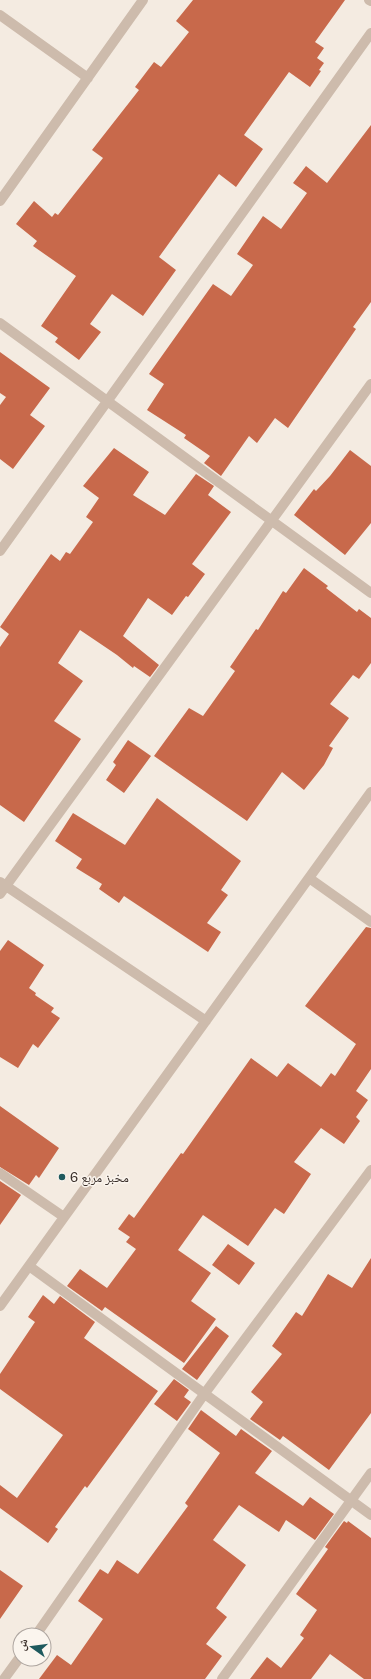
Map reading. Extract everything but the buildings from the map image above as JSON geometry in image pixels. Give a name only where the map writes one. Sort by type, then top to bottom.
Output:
[{"type":"street","points":[[0,201],[143,0]]},
{"type":"street","points":[[0,15],[88,78]]},
{"type":"street","points":[[0,552],[371,33]]},
{"type":"street","points":[[0,323],[371,594]]},
{"type":"street","points":[[206,1021],[2,887],[371,384]]},
{"type":"street","points":[[0,1306],[371,792]]},
{"type":"street","points":[[309,878],[371,922]]},
{"type":"street","points":[[42,1627],[205,1393],[371,1170]]},
{"type":"street","points":[[0,1173],[64,1217]]},
{"type":"street","points":[[29,1266],[371,1515]]},
{"type":"street","points":[[222,1679],[371,1473]]},
{"type":"street","points":[[4,1679],[13,1667]]},
{"type":"place","name":"مخبز مربع 6","points":[[62,1177]]}]
